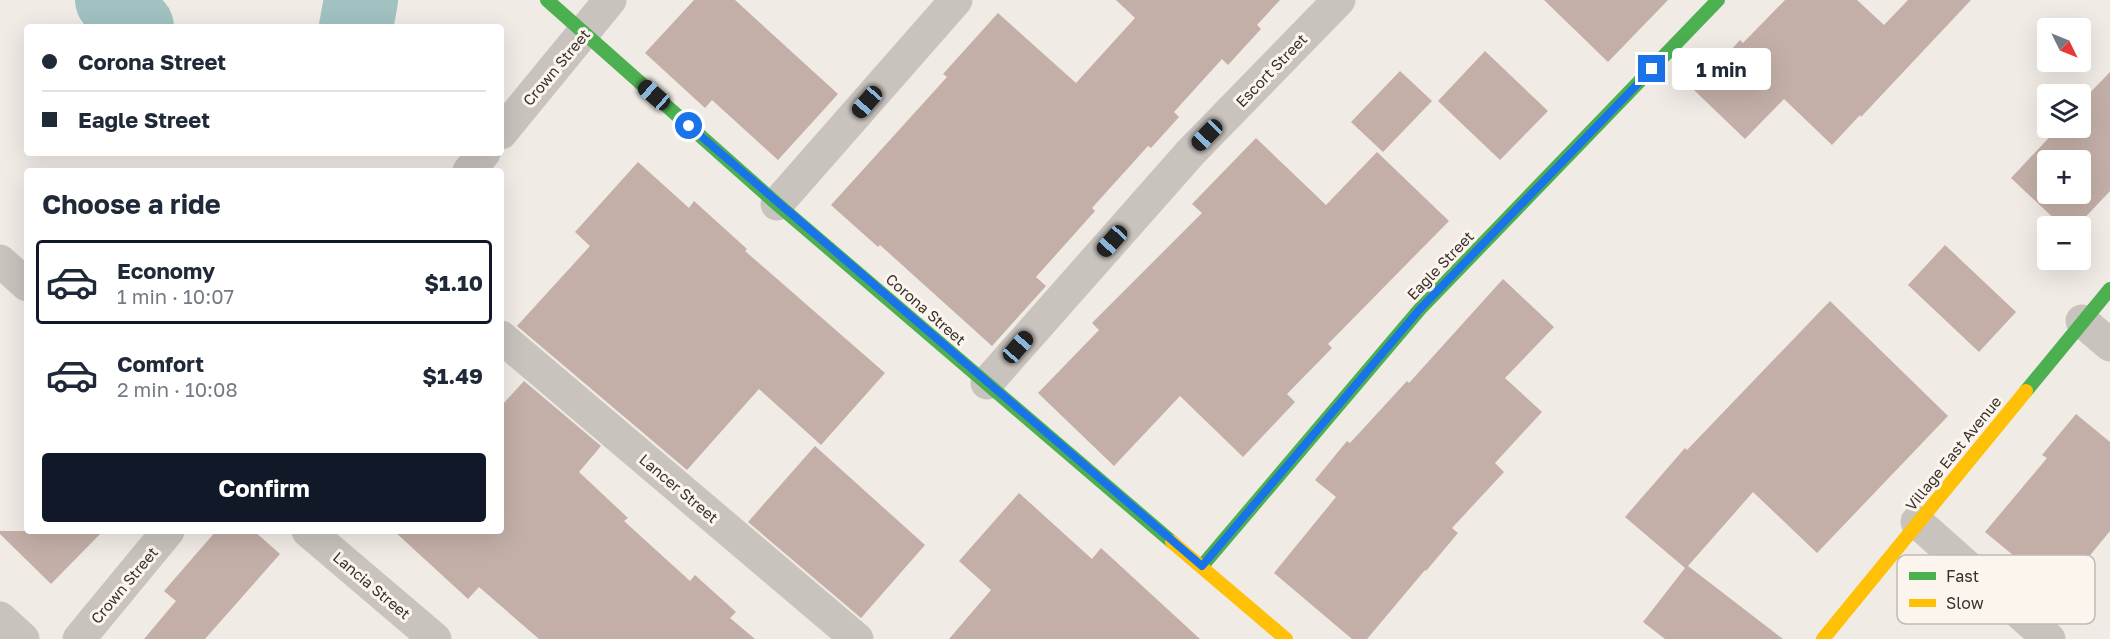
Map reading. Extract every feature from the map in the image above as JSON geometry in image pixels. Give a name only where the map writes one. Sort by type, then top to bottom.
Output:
[{"type":"street","name":"Corona Street","points":[[547,0],[777,204],[1286,639]]},
{"type":"street","name":"Crown Street","points":[[504,129],[610,0]]},
{"type":"street","points":[[777,204],[956,0]]},
{"type":"street","name":"Escort Street","points":[[987,383],[1191,152],[1339,0]]},
{"type":"street","name":"Eagle Street","points":[[1202,566],[1420,309],[1718,0]]},
{"type":"street","points":[[472,168],[482,156]]},
{"type":"street","points":[[0,261],[24,282]]},
{"type":"street","name":"Village East Avenue","points":[[1823,639],[2110,289]]},
{"type":"street","points":[[2082,321],[2110,345]]},
{"type":"street","name":"Lancer Street","points":[[504,340],[857,639]]},
{"type":"street","points":[[1917,522],[1954,555]]},
{"type":"street","name":"Crown Street","points":[[79,639],[166,534]]},
{"type":"street","name":"Lancia Street","points":[[312,534],[435,639]]},
{"type":"street","points":[[0,618],[23,639]]},
{"type":"street","points":[[2032,624],[2049,639]]},
{"type":"building","points":[[694,0],[735,0],[838,94],[778,160],[712,100],[705,108],[645,53]]},
{"type":"building","points":[[1116,0],[1280,0],[1257,25],[1261,29],[1228,65],[1222,59],[1174,112],[1179,117],[1151,148],[1148,146],[1092,208],[1095,211],[1036,277],[1046,286],[992,346],[880,245],[878,247],[831,205],[947,77],[943,74],[998,13],[1076,83],[1135,18]]},
{"type":"building","points":[[1544,0],[1668,0],[1608,62]]},
{"type":"building","points":[[1785,0],[1857,0],[1884,25],[1908,0],[1971,0],[1832,145],[1784,99],[1745,139],[1694,90],[1740,40],[1743,43]]},
{"type":"building","points":[[1485,51],[1548,111],[1500,160],[1438,101]]},
{"type":"building","points":[[1400,71],[1432,101],[1383,152],[1351,122]]},
{"type":"building","points":[[2110,72],[2110,191],[2086,216],[2051,216],[2039,204],[2091,204],[2091,150],[2037,150],[2049,138],[2091,138],[2091,92]]},
{"type":"building","points":[[1256,138],[1326,205],[1377,152],[1449,221],[1328,344],[1332,348],[1287,394],[1295,402],[1243,457],[1180,396],[1114,466],[1038,393],[1099,330],[1092,323],[1202,213],[1192,204]]},
{"type":"building","points":[[2037,150],[2037,202],[2011,178]]},
{"type":"building","points":[[638,162],[689,208],[694,201],[747,249],[745,251],[885,373],[821,445],[759,389],[687,470],[517,326],[590,246],[575,232]]},
{"type":"building","points":[[1945,245],[2016,312],[1979,352],[1908,285]]},
{"type":"building","points":[[1503,279],[1554,327],[1505,378],[1542,412],[1495,463],[1504,472],[1452,528],[1458,533],[1367,639],[1352,639],[1274,573],[1336,497],[1315,480],[1347,441],[1350,443],[1407,381],[1409,383]]},
{"type":"building","points":[[1830,301],[1948,416],[1817,553],[1753,492],[1688,566],[1783,639],[1665,639],[1643,622],[1685,568],[1625,517],[1685,448],[1687,450]]},
{"type":"building","points":[[524,381],[601,446],[579,472],[628,518],[624,521],[690,581],[695,575],[736,612],[730,618],[755,639],[539,639],[479,587],[468,599],[397,534],[504,534],[504,403]]},
{"type":"building","points":[[2076,414],[2110,442],[2110,531],[2090,555],[2013,555],[1985,532],[2047,458],[2042,455]]},
{"type":"building","points":[[815,446],[925,545],[861,618],[748,522]]},
{"type":"building","points":[[1019,493],[1092,559],[1101,548],[1200,639],[949,639],[991,590],[959,561]]},
{"type":"building","points":[[0,531],[24,531],[24,534],[100,534],[51,584],[0,534]]},
{"type":"building","points":[[213,534],[257,534],[280,554],[205,639],[144,639],[176,601],[164,591]]},
{"type":"waterway","points":[[112,0],[134,24]]},
{"type":"waterway","points":[[357,24],[361,0]]},
{"type":"traffic: fast","points":[[547,0],[777,204],[1172,542]]},
{"type":"traffic: fast","points":[[1202,566],[1420,309],[1718,0]]},
{"type":"traffic: fast","points":[[2026,391],[2110,289]]},
{"type":"traffic: slow","points":[[1823,639],[2026,391]]},
{"type":"traffic: slow","points":[[1172,542],[1286,639]]},
{"type":"route","points":[[689,126],[1202,566],[1420,309],[1652,69]]}]
